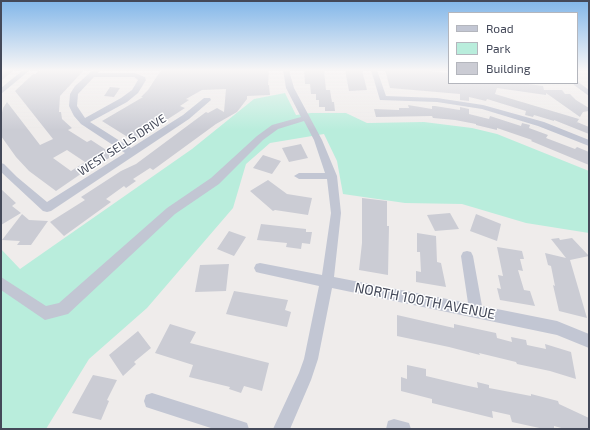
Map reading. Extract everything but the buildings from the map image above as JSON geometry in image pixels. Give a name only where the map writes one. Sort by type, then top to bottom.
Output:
[{"type":"street","points":[[77,90],[72,102],[78,116],[84,122],[132,153]]},
{"type":"street","points":[[84,122],[130,96],[135,90]]},
{"type":"street","points":[[281,429],[306,375],[311,359],[335,226],[335,198],[332,176],[324,153],[292,90]]},
{"type":"street","points":[[380,90],[383,98],[437,100],[483,107],[541,124],[589,143]]},
{"type":"street","name":"WEST SELLS DRIVE","points":[[1,166],[13,179],[47,208],[186,118],[207,100]]},
{"type":"street","points":[[1,283],[45,313],[63,309],[171,211],[215,181],[260,138],[275,127],[306,118]]},
{"type":"street","points":[[299,176],[332,176]]},
{"type":"street","points":[[467,256],[476,311]]},
{"type":"street","name":"NORTH 100TH AVENUE","points":[[260,268],[557,328],[589,341]]},
{"type":"street","points":[[152,401],[241,429]]},
{"type":"green space","points":[[285,93],[296,115],[311,113],[346,113],[367,123],[424,122],[472,128],[497,134],[589,171],[589,233],[526,223],[462,204],[405,203],[343,194],[337,161],[324,134],[270,143],[246,164],[233,208],[147,308],[89,359],[46,429],[1,429],[1,249],[20,269],[192,149],[254,99]]}]
